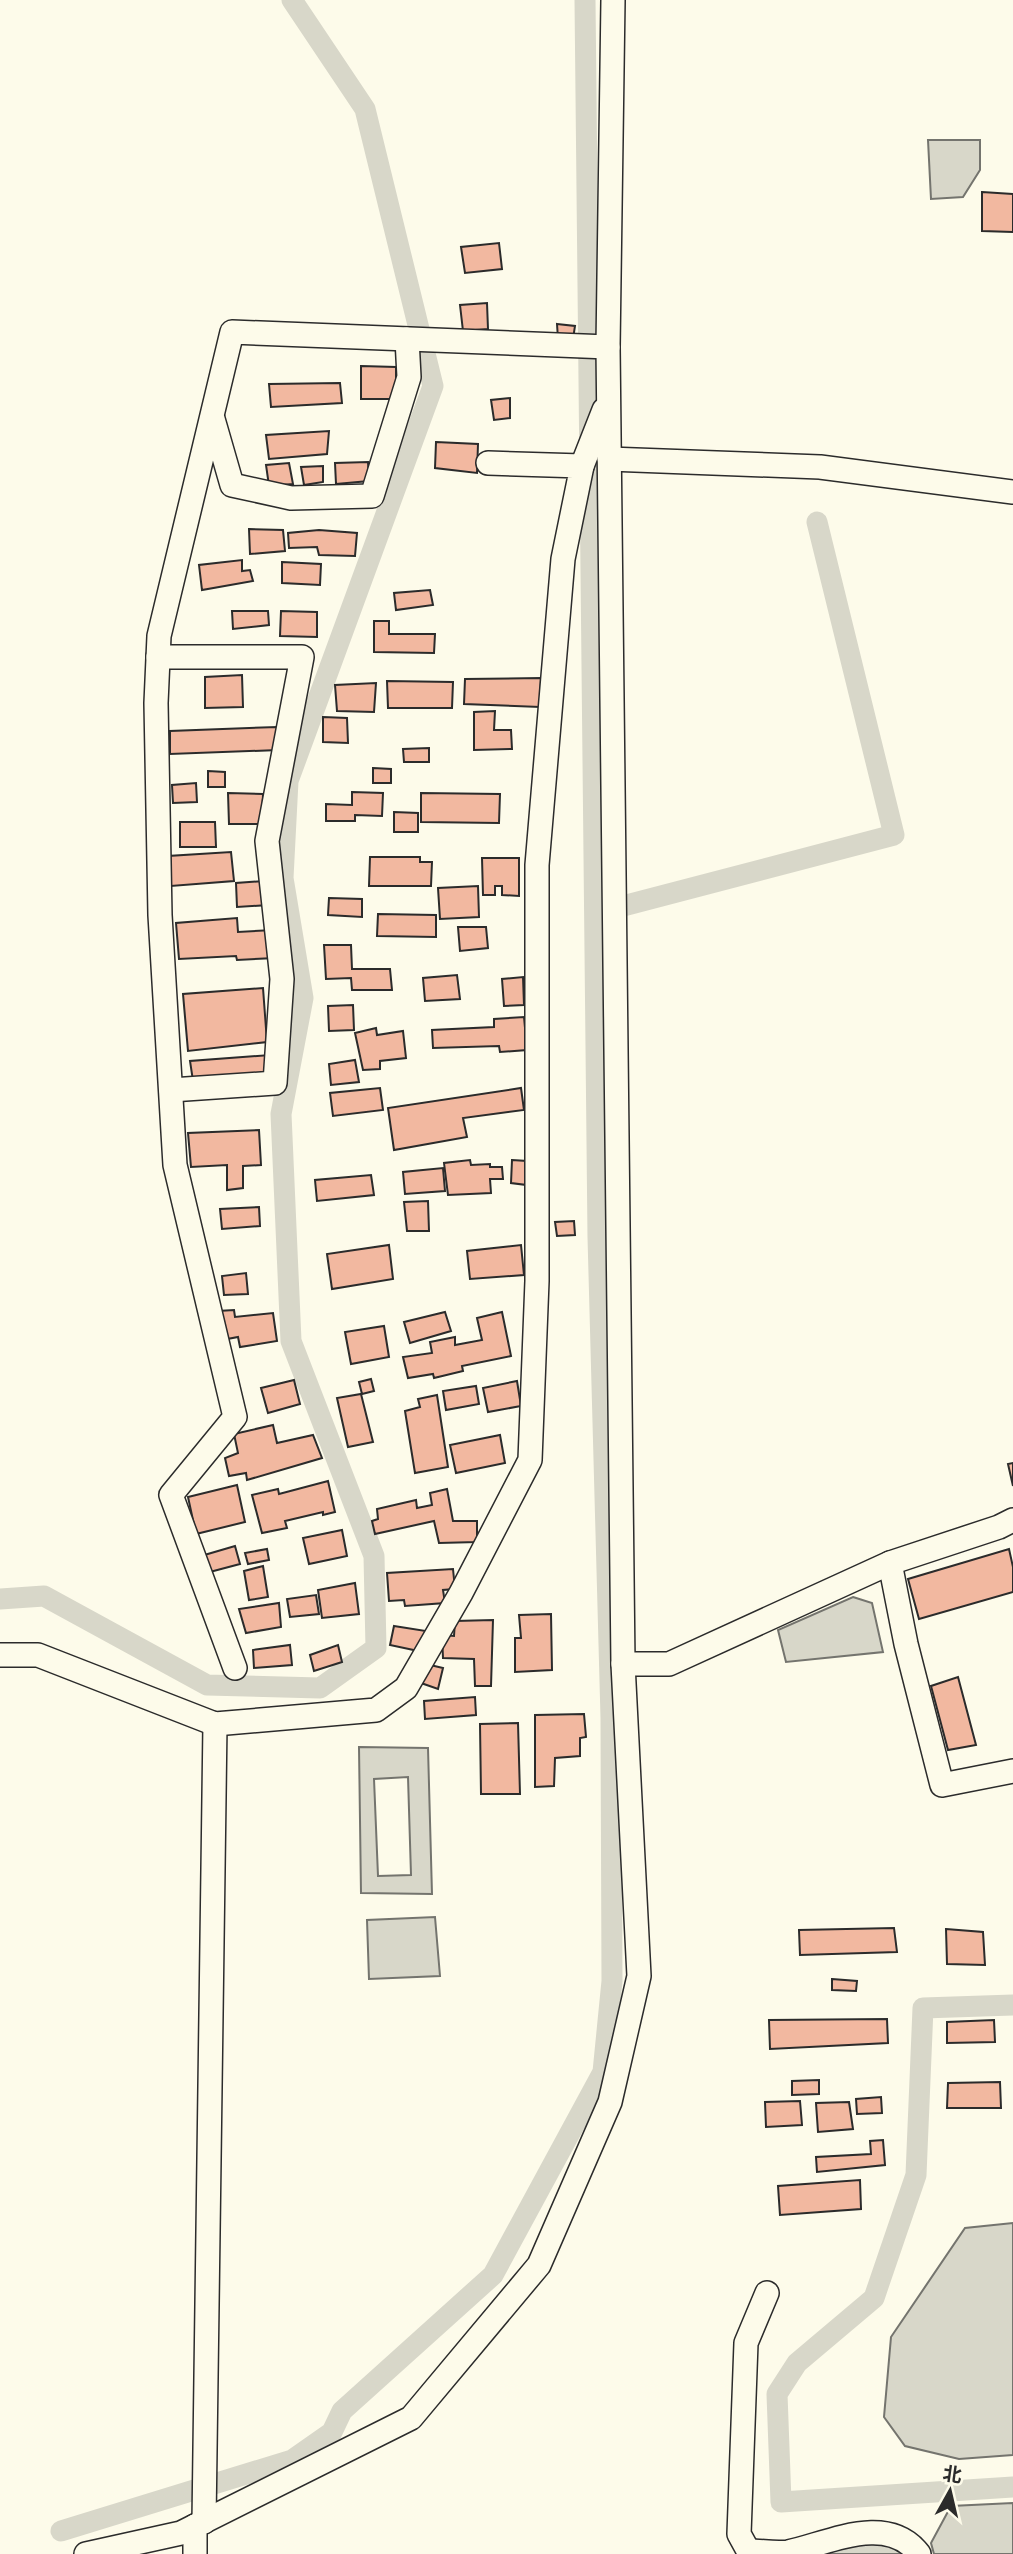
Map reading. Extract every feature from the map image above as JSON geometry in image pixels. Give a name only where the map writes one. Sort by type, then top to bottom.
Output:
[{"type":"street","points":[[86,2554],[181,2533],[411,2418],[539,2265],[610,2102],[639,1976],[623,1664],[608,347],[613,0]]},
{"type":"street","points":[[235,1668],[171,1495],[235,1417],[175,1165],[160,915],[156,702],[159,636],[232,332],[608,347]]},
{"type":"street","points":[[212,416],[232,485],[291,498],[372,496],[409,377],[407,339]]},
{"type":"street","points":[[0,1655],[38,1655],[215,1724],[376,1710],[406,1688],[461,1592],[530,1460],[537,1281],[537,865],[563,559],[582,466],[609,398]]},
{"type":"street","points":[[609,459],[820,467],[1013,492]]},
{"type":"street","points":[[488,463],[582,466]]},
{"type":"street","points":[[158,657],[302,657],[267,841],[282,979],[275,1083],[170,1090]]},
{"type":"street","points":[[623,1664],[669,1664],[890,1563],[1013,1520]]},
{"type":"street","points":[[890,1563],[905,1644],[942,1785],[1013,1771]]},
{"type":"street","points":[[195,2554],[200,2524],[215,1724]]},
{"type":"street","points":[[767,2293],[746,2343],[738,2535],[750,2552],[786,2553],[858,2532],[893,2536],[919,2554]]},
{"type":"shaded area","points":[[928,140],[980,140],[980,170],[963,197],[931,199]]},
{"type":"shaded area","points":[[853,1597],[872,1603],[883,1652],[786,1662],[778,1630]]},
{"type":"shaded area","points":[[359,1747],[428,1748],[432,1894],[361,1893]],"holes":[[[408,1777],[411,1875],[378,1876],[374,1779]]]},
{"type":"shaded area","points":[[435,1917],[440,1976],[369,1979],[367,1920]]},
{"type":"shaded area","points":[[1013,2223],[1013,2455],[959,2459],[905,2446],[884,2417],[891,2337],[965,2228]]},
{"type":"shaded area","points":[[1013,2503],[1013,2554],[934,2554],[931,2543],[951,2506]]},
{"type":"shaded area","points":[[865,2534],[908,2554],[801,2554]]},
{"type":"building","points":[[982,192],[1013,194],[1013,232],[982,231]]},
{"type":"building","points":[[499,243],[502,269],[465,273],[461,247]]},
{"type":"building","points":[[487,303],[488,329],[463,331],[460,305]]},
{"type":"building","points":[[557,324],[575,326],[573,339],[558,339]]},
{"type":"building","points":[[361,366],[396,367],[396,399],[361,399]]},
{"type":"building","points":[[340,383],[342,403],[271,407],[269,384]]},
{"type":"building","points":[[510,398],[510,418],[494,420],[491,400]]},
{"type":"building","points":[[329,431],[327,454],[269,459],[266,435]]},
{"type":"building","points":[[436,442],[478,444],[477,473],[435,468]]},
{"type":"building","points":[[368,462],[369,481],[336,484],[335,463]]},
{"type":"building","points":[[289,463],[293,484],[269,486],[266,465]]},
{"type":"building","points":[[323,466],[323,482],[304,485],[301,467]]},
{"type":"building","points":[[249,529],[283,530],[285,551],[250,554]]},
{"type":"building","points":[[319,530],[357,533],[355,556],[319,555],[317,547],[289,548],[288,533]]},
{"type":"building","points":[[242,560],[242,571],[250,570],[253,581],[202,590],[199,565]]},
{"type":"building","points":[[282,562],[321,564],[320,585],[282,583]]},
{"type":"building","points":[[430,590],[433,605],[396,610],[394,593]]},
{"type":"building","points":[[232,611],[268,611],[269,625],[233,629]]},
{"type":"building","points":[[281,611],[317,612],[317,637],[280,636]]},
{"type":"building","points":[[374,621],[389,621],[389,634],[435,634],[434,653],[374,652]]},
{"type":"building","points":[[242,675],[243,707],[205,708],[205,677]]},
{"type":"building","points":[[541,678],[540,707],[464,704],[465,679]]},
{"type":"building","points":[[387,681],[453,682],[452,708],[388,708]]},
{"type":"building","points":[[376,683],[374,712],[337,711],[335,685]]},
{"type":"building","points":[[495,711],[494,730],[511,730],[512,749],[474,750],[474,712]]},
{"type":"building","points":[[323,717],[347,718],[348,743],[323,742]]},
{"type":"building","points":[[277,727],[278,750],[170,754],[170,731]]},
{"type":"building","points":[[429,748],[429,762],[404,762],[403,749]]},
{"type":"building","points":[[373,768],[391,769],[391,783],[373,783]]},
{"type":"building","points":[[208,771],[225,772],[225,787],[208,787]]},
{"type":"building","points":[[196,783],[197,802],[173,803],[172,785]]},
{"type":"building","points":[[352,792],[383,793],[382,816],[355,815],[355,821],[326,821],[326,804],[352,805]]},
{"type":"building","points":[[228,793],[263,794],[262,824],[229,824]]},
{"type":"building","points":[[421,793],[500,794],[499,823],[421,822]]},
{"type":"building","points":[[394,812],[418,813],[418,832],[394,832]]},
{"type":"building","points":[[180,822],[215,822],[216,847],[180,847]]},
{"type":"building","points":[[231,852],[234,881],[171,886],[168,856]]},
{"type":"building","points":[[370,857],[420,857],[420,862],[432,862],[431,886],[369,886]]},
{"type":"building","points":[[482,858],[519,858],[519,896],[502,895],[502,886],[495,886],[495,895],[483,895]]},
{"type":"building","points":[[264,881],[268,905],[237,907],[236,883]]},
{"type":"building","points":[[478,886],[479,917],[440,919],[438,888]]},
{"type":"building","points":[[329,898],[362,899],[362,917],[328,915]]},
{"type":"building","points":[[378,914],[436,915],[436,937],[377,936]]},
{"type":"building","points":[[237,918],[238,932],[273,930],[275,958],[237,960],[236,956],[179,959],[176,923]]},
{"type":"building","points":[[458,927],[486,927],[488,948],[460,951]]},
{"type":"building","points":[[324,945],[351,945],[352,969],[390,969],[392,990],[352,990],[351,978],[326,979]]},
{"type":"building","points":[[457,975],[460,999],[425,1001],[423,978]]},
{"type":"building","points":[[523,977],[524,1005],[504,1006],[502,979]]},
{"type":"building","points":[[263,988],[267,1042],[188,1051],[183,994]]},
{"type":"building","points":[[353,1005],[354,1030],[329,1031],[328,1006]]},
{"type":"building","points":[[524,1017],[527,1050],[500,1052],[499,1046],[433,1048],[432,1030],[494,1027],[494,1019]]},
{"type":"building","points":[[376,1028],[377,1035],[403,1031],[406,1058],[380,1061],[380,1069],[363,1070],[355,1033]]},
{"type":"building","points":[[270,1055],[271,1075],[193,1081],[190,1061]]},
{"type":"building","points":[[355,1060],[359,1082],[331,1085],[329,1064]]},
{"type":"building","points":[[380,1088],[383,1110],[333,1116],[330,1093]]},
{"type":"building","points":[[521,1088],[524,1110],[463,1118],[467,1137],[394,1150],[388,1108]]},
{"type":"building","points":[[259,1130],[261,1165],[243,1166],[243,1188],[227,1190],[227,1165],[191,1167],[188,1133]]},
{"type":"building","points":[[470,1160],[471,1165],[490,1164],[490,1167],[502,1167],[503,1179],[490,1179],[491,1193],[448,1195],[444,1163]]},
{"type":"building","points":[[512,1160],[527,1161],[527,1185],[511,1183]]},
{"type":"building","points":[[443,1168],[445,1191],[405,1194],[403,1172]]},
{"type":"building","points":[[371,1175],[374,1195],[317,1201],[315,1180]]},
{"type":"building","points":[[428,1201],[429,1231],[407,1231],[404,1202]]},
{"type":"building","points":[[259,1207],[260,1226],[222,1229],[220,1209]]},
{"type":"building","points":[[574,1221],[575,1235],[557,1236],[555,1222]]},
{"type":"building","points":[[389,1245],[393,1279],[332,1289],[327,1254]]},
{"type":"building","points":[[521,1245],[524,1275],[470,1279],[467,1251]]},
{"type":"building","points":[[246,1273],[248,1294],[224,1295],[222,1276]]},
{"type":"building","points":[[234,1310],[235,1317],[273,1313],[277,1341],[240,1347],[238,1337],[222,1340],[218,1311]]},
{"type":"building","points":[[445,1312],[451,1331],[410,1343],[404,1322]]},
{"type":"building","points":[[502,1312],[511,1356],[462,1366],[463,1371],[434,1378],[433,1374],[408,1378],[403,1357],[432,1353],[430,1342],[455,1337],[455,1345],[482,1340],[477,1318]]},
{"type":"building","points":[[384,1326],[389,1357],[351,1364],[345,1332]]},
{"type":"building","points":[[371,1379],[374,1391],[362,1394],[359,1382]]},
{"type":"building","points":[[294,1380],[300,1404],[268,1413],[261,1388]]},
{"type":"building","points":[[517,1381],[521,1406],[488,1412],[483,1388]]},
{"type":"building","points":[[476,1386],[479,1404],[446,1410],[443,1391]]},
{"type":"building","points":[[361,1394],[373,1442],[348,1447],[337,1398]]},
{"type":"building","points":[[437,1395],[448,1467],[415,1473],[405,1411],[420,1407],[418,1399]]},
{"type":"building","points":[[273,1425],[277,1443],[313,1435],[322,1458],[247,1480],[246,1473],[229,1476],[225,1458],[238,1453],[234,1434]]},
{"type":"building","points":[[500,1435],[505,1463],[456,1473],[450,1445]]},
{"type":"building","points":[[1013,1463],[1013,1486],[1008,1464]]},
{"type":"building","points":[[328,1481],[335,1512],[323,1515],[323,1512],[285,1521],[287,1528],[262,1533],[252,1495],[278,1489],[279,1494]]},
{"type":"building","points":[[237,1485],[245,1522],[196,1534],[188,1497]]},
{"type":"building","points":[[447,1489],[453,1521],[477,1521],[477,1542],[439,1543],[434,1521],[375,1534],[372,1521],[378,1519],[377,1509],[416,1500],[417,1508],[432,1505],[430,1493]]},
{"type":"building","points":[[342,1530],[347,1556],[309,1564],[303,1538]]},
{"type":"building","points":[[235,1546],[240,1564],[206,1573],[201,1556]]},
{"type":"building","points":[[267,1549],[269,1560],[248,1564],[245,1553]]},
{"type":"building","points":[[1009,1549],[1013,1567],[1013,1592],[919,1619],[908,1579]]},
{"type":"building","points":[[263,1566],[268,1597],[249,1600],[244,1571]]},
{"type":"building","points":[[453,1569],[455,1589],[443,1590],[445,1603],[405,1606],[404,1600],[389,1601],[387,1573]]},
{"type":"building","points":[[355,1583],[359,1614],[322,1618],[318,1590]]},
{"type":"building","points":[[316,1595],[319,1614],[290,1617],[287,1599]]},
{"type":"building","points":[[279,1603],[281,1627],[246,1633],[239,1609]]},
{"type":"building","points":[[551,1614],[552,1670],[515,1672],[515,1638],[521,1638],[519,1615]]},
{"type":"building","points":[[493,1620],[491,1686],[475,1686],[474,1659],[443,1658],[442,1635],[454,1636],[455,1621]]},
{"type":"building","points":[[394,1626],[426,1631],[423,1652],[390,1645]]},
{"type":"building","points":[[290,1645],[292,1665],[254,1668],[253,1650]]},
{"type":"building","points":[[338,1645],[342,1662],[314,1671],[310,1655]]},
{"type":"building","points":[[426,1664],[443,1668],[438,1689],[421,1683]]},
{"type":"building","points":[[958,1677],[976,1745],[948,1750],[931,1686]]},
{"type":"building","points":[[475,1697],[476,1715],[425,1719],[424,1701]]},
{"type":"building","points":[[584,1714],[586,1737],[580,1738],[580,1756],[555,1758],[554,1786],[535,1787],[535,1715]]},
{"type":"building","points":[[518,1723],[520,1794],[481,1794],[480,1724]]},
{"type":"building","points":[[894,1928],[897,1952],[800,1955],[799,1930]]},
{"type":"building","points":[[946,1929],[983,1932],[985,1965],[947,1964]]},
{"type":"building","points":[[832,1979],[857,1981],[856,1991],[832,1990]]},
{"type":"building","points":[[887,2019],[888,2043],[770,2049],[769,2020]]},
{"type":"building","points":[[994,2020],[995,2042],[947,2043],[947,2022]]},
{"type":"building","points":[[819,2080],[819,2094],[792,2095],[792,2081]]},
{"type":"building","points":[[1000,2082],[1001,2108],[947,2108],[948,2083]]},
{"type":"building","points":[[881,2097],[882,2113],[857,2114],[856,2099]]},
{"type":"building","points":[[800,2101],[802,2125],[766,2127],[765,2102]]},
{"type":"building","points":[[849,2102],[853,2129],[818,2132],[816,2103]]},
{"type":"building","points":[[883,2140],[885,2165],[817,2172],[816,2157],[871,2154],[870,2141]]},
{"type":"building","points":[[860,2180],[861,2209],[780,2215],[778,2186]]},
{"type":"waterway","points":[[0,1599],[44,1596],[207,1685],[320,1688],[376,1648],[374,1556],[291,1341],[281,1114],[303,998],[283,878],[288,781],[433,386],[365,109],[292,0]]},
{"type":"waterway","points":[[61,2531],[292,2460],[332,2432],[342,2411],[493,2275],[603,2072],[612,1981],[611,1718],[598,1237],[585,0]]},
{"type":"waterway","points":[[600,912],[894,835],[817,522]]},
{"type":"waterway","points":[[1013,2005],[923,2008],[916,2175],[874,2298],[797,2363],[777,2394],[781,2502],[1013,2487]]}]
